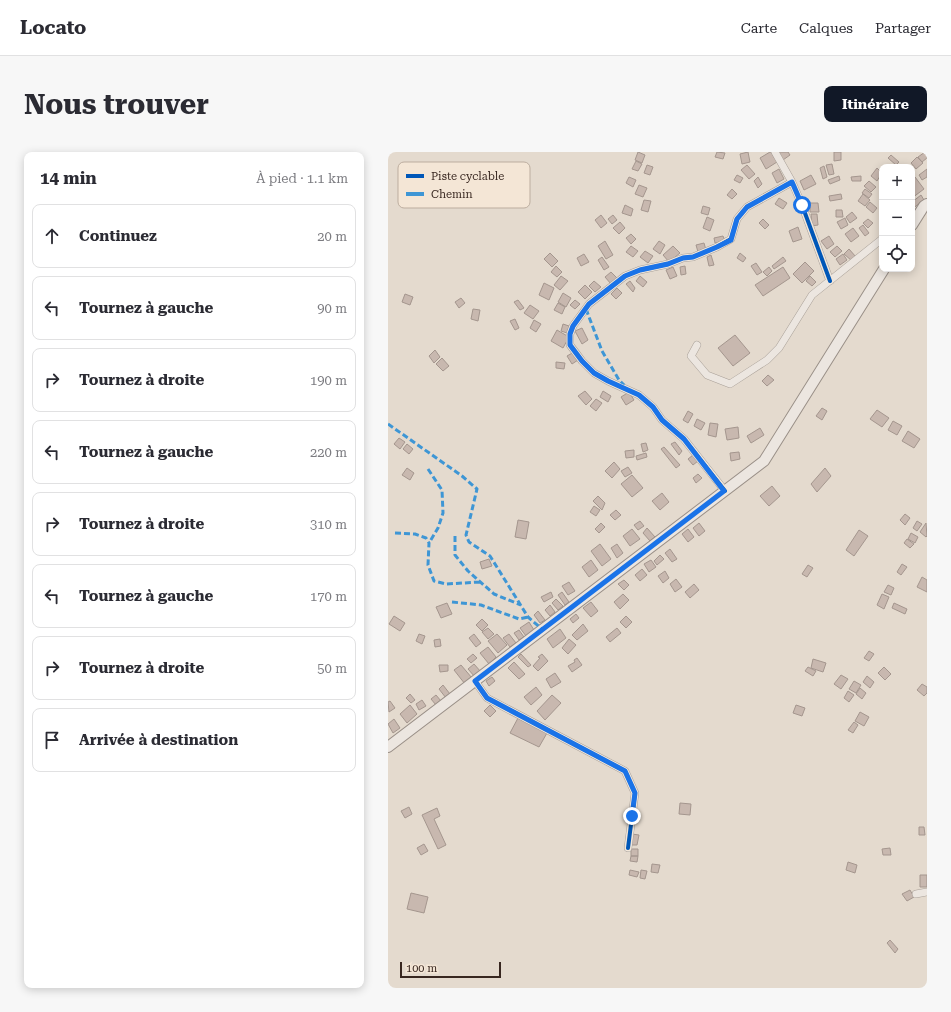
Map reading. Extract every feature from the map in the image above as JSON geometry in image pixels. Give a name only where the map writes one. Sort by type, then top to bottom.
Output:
[{"type":"main road","points":[[915,221],[926,205]]},
{"type":"main road","points":[[388,747],[764,461],[882,272]]},
{"type":"street","points":[[775,152],[792,182],[802,205],[830,281]]},
{"type":"street","points":[[724,491],[684,439],[662,420],[653,407],[639,395],[594,373],[582,361],[570,345],[570,334],[573,326],[589,304],[625,276],[640,270],[668,264],[683,258],[693,257],[731,240],[737,219],[747,207],[792,182]]},
{"type":"street","points":[[915,214],[926,205]]},
{"type":"street","points":[[697,345],[691,356],[707,375],[730,384],[768,360],[779,348],[812,295],[879,242]]},
{"type":"street","points":[[475,681],[487,698],[625,771],[635,793],[628,848]]},
{"type":"street","points":[[916,894],[927,892]]},
{"type":"building","points":[[638,152],[645,155],[642,163],[635,160]]},
{"type":"building","points":[[717,152],[725,153],[723,159],[715,157]]},
{"type":"building","points":[[748,152],[750,162],[742,164],[740,154]]},
{"type":"building","points":[[770,152],[777,162],[766,169],[760,158]]},
{"type":"building","points":[[778,152],[788,152],[790,155],[783,160]]},
{"type":"building","points":[[834,152],[841,152],[841,160],[834,161]]},
{"type":"building","points":[[925,152],[927,153],[927,158],[922,162],[918,157]]},
{"type":"building","points":[[891,155],[899,162],[895,164],[888,158]]},
{"type":"building","points":[[917,157],[923,163],[916,169],[915,164],[911,163]]},
{"type":"building","points":[[636,161],[642,164],[638,171],[632,169]]},
{"type":"building","points":[[832,164],[834,174],[829,175],[826,165]]},
{"type":"building","points":[[647,165],[653,167],[650,175],[644,173]]},
{"type":"building","points":[[747,165],[755,174],[749,179],[741,170]]},
{"type":"building","points":[[824,166],[827,177],[823,179],[820,168]]},
{"type":"building","points":[[877,168],[879,170],[879,178],[877,181],[871,176]]},
{"type":"building","points":[[779,169],[784,179],[777,183],[772,173]]},
{"type":"building","points":[[927,169],[927,177],[922,180],[919,175]]},
{"type":"building","points":[[737,175],[743,178],[740,183],[734,180]]},
{"type":"building","points":[[811,175],[816,184],[804,190],[800,181]]},
{"type":"building","points":[[839,176],[840,180],[830,184],[828,180]]},
{"type":"building","points":[[861,176],[861,181],[852,181],[851,177]]},
{"type":"building","points":[[629,177],[636,180],[633,187],[626,183]]},
{"type":"building","points":[[758,177],[762,184],[758,188],[754,181]]},
{"type":"building","points":[[915,177],[924,189],[915,196]]},
{"type":"building","points":[[869,181],[876,187],[871,192],[864,186]]},
{"type":"building","points":[[639,185],[647,188],[643,197],[635,194]]},
{"type":"building","points":[[732,189],[737,194],[732,199],[727,195]]},
{"type":"building","points":[[865,189],[872,194],[869,198],[862,193]]},
{"type":"building","points":[[841,194],[842,199],[830,201],[829,196]]},
{"type":"building","points":[[863,194],[870,200],[865,206],[858,201]]},
{"type":"building","points":[[921,195],[924,200],[915,207],[915,200]]},
{"type":"building","points":[[779,198],[787,203],[783,209],[775,204]]},
{"type":"building","points":[[644,200],[651,201],[648,212],[641,210]]},
{"type":"building","points":[[870,202],[877,208],[873,213],[866,207]]},
{"type":"building","points":[[810,203],[818,203],[819,212],[810,212]]},
{"type":"building","points":[[625,205],[633,209],[631,216],[622,213]]},
{"type":"building","points":[[703,206],[710,208],[708,215],[701,213]]},
{"type":"building","points":[[836,210],[842,210],[843,217],[836,217]]},
{"type":"building","points":[[852,212],[857,218],[850,223],[846,217]]},
{"type":"building","points":[[811,214],[817,214],[818,225],[812,226]]},
{"type":"building","points":[[601,215],[607,223],[601,228],[595,220]]},
{"type":"building","points":[[613,215],[617,220],[612,224],[608,219]]},
{"type":"building","points":[[707,217],[714,220],[710,231],[703,228]]},
{"type":"building","points":[[845,218],[848,225],[841,229],[837,222]]},
{"type":"building","points":[[763,219],[769,225],[765,229],[759,223]]},
{"type":"building","points":[[868,219],[873,223],[868,228],[863,223]]},
{"type":"building","points":[[620,222],[625,228],[619,234],[613,228]]},
{"type":"building","points":[[863,225],[869,233],[865,236],[859,228]]},
{"type":"building","points":[[798,227],[802,239],[793,242],[789,231]]},
{"type":"building","points":[[853,228],[859,236],[851,242],[845,234]]},
{"type":"building","points":[[631,234],[636,239],[631,244],[626,238]]},
{"type":"building","points":[[723,236],[725,241],[715,243],[714,238]]},
{"type":"building","points":[[829,236],[834,244],[827,249],[821,241]]},
{"type":"building","points":[[605,241],[613,255],[606,259],[598,246]]},
{"type":"building","points":[[659,241],[665,245],[660,254],[653,249]]},
{"type":"building","points":[[704,243],[706,250],[698,252],[696,245]]},
{"type":"building","points":[[631,246],[638,251],[633,257],[626,252]]},
{"type":"building","points":[[673,246],[680,253],[669,262],[663,255]]},
{"type":"building","points":[[837,246],[842,251],[835,257],[830,252]]},
{"type":"building","points":[[849,249],[856,257],[852,261],[844,254]]},
{"type":"building","points":[[645,251],[653,256],[648,263],[640,257]]},
{"type":"building","points":[[550,253],[558,261],[552,267],[544,259]]},
{"type":"building","points":[[740,253],[746,258],[743,262],[737,258]]},
{"type":"building","points":[[584,254],[589,262],[581,266],[577,258]]},
{"type":"building","points":[[843,254],[847,260],[840,265],[836,259]]},
{"type":"building","points":[[711,255],[714,265],[709,266],[707,257]]},
{"type":"building","points":[[602,257],[609,267],[604,270],[598,260]]},
{"type":"building","points":[[783,257],[786,261],[774,269],[772,266]]},
{"type":"building","points":[[805,262],[814,271],[802,283],[793,274]]},
{"type":"building","points":[[756,263],[762,272],[757,275],[751,266]]},
{"type":"building","points":[[556,266],[562,272],[557,277],[551,272]]},
{"type":"building","points":[[685,266],[686,274],[681,275],[680,267]]},
{"type":"building","points":[[673,267],[677,276],[670,279],[666,270]]},
{"type":"building","points":[[769,267],[772,271],[767,276],[763,272]]},
{"type":"building","points":[[783,267],[790,278],[763,296],[755,285]]},
{"type":"building","points":[[611,272],[617,278],[611,284],[605,277]]},
{"type":"building","points":[[561,276],[568,281],[560,290],[554,285]]},
{"type":"building","points":[[640,276],[647,282],[643,287],[636,281]]},
{"type":"building","points":[[810,276],[816,282],[812,286],[806,281]]},
{"type":"building","points":[[594,281],[601,287],[595,292],[589,286]]},
{"type":"building","points":[[630,281],[635,288],[633,292],[626,284]]},
{"type":"building","points":[[544,283],[554,288],[549,300],[539,295]]},
{"type":"building","points":[[585,285],[592,292],[585,299],[578,292]]},
{"type":"building","points":[[617,288],[622,293],[616,299],[611,294]]},
{"type":"building","points":[[563,293],[571,298],[566,307],[558,302]]},
{"type":"building","points":[[405,294],[413,297],[410,305],[402,302]]},
{"type":"building","points":[[461,298],[465,303],[459,308],[455,302]]},
{"type":"building","points":[[518,300],[524,308],[520,310],[514,302]]},
{"type":"building","points":[[575,300],[580,304],[575,309],[570,305]]},
{"type":"building","points":[[558,303],[565,307],[562,314],[554,310]]},
{"type":"building","points":[[530,305],[539,311],[533,319],[524,313]]},
{"type":"building","points":[[473,309],[480,310],[478,321],[471,319]]},
{"type":"building","points":[[515,319],[519,328],[515,330],[510,321]]},
{"type":"building","points":[[534,320],[541,324],[536,332],[530,328]]},
{"type":"building","points":[[563,324],[569,326],[567,333],[561,331]]},
{"type":"building","points":[[582,328],[588,340],[582,344],[575,331]]},
{"type":"building","points":[[557,330],[569,337],[563,348],[551,341]]},
{"type":"building","points":[[735,335],[750,353],[733,366],[718,348]]},
{"type":"building","points":[[435,350],[440,357],[434,363],[429,356]]},
{"type":"building","points":[[574,352],[578,360],[572,364],[567,356]]},
{"type":"building","points":[[442,358],[449,366],[443,371],[436,364]]},
{"type":"building","points":[[556,362],[565,363],[564,369],[556,368]]},
{"type":"building","points":[[768,375],[774,380],[767,386],[762,381]]},
{"type":"building","points":[[585,391],[592,399],[586,405],[578,396]]},
{"type":"building","points":[[603,391],[611,396],[608,402],[600,397]]},
{"type":"building","points":[[629,392],[634,400],[626,405],[621,397]]},
{"type":"building","points":[[596,399],[602,403],[596,411],[590,406]]},
{"type":"building","points":[[822,408],[827,411],[822,420],[816,416]]},
{"type":"building","points":[[877,410],[889,418],[882,427],[870,419]]},
{"type":"building","points":[[688,411],[693,414],[688,423],[683,420]]},
{"type":"building","points":[[697,419],[705,423],[701,430],[694,426]]},
{"type":"building","points":[[893,421],[902,426],[897,435],[888,430]]},
{"type":"building","points":[[710,423],[718,424],[716,437],[708,435]]},
{"type":"building","points":[[738,427],[739,438],[727,440],[725,429]]},
{"type":"building","points":[[760,428],[764,435],[751,443],[747,436]]},
{"type":"building","points":[[908,431],[920,439],[914,448],[902,441]]},
{"type":"building","points":[[399,438],[405,442],[400,449],[394,444]]},
{"type":"building","points":[[675,442],[682,451],[679,455],[671,444]]},
{"type":"building","points":[[646,443],[648,450],[643,452],[641,444]]},
{"type":"building","points":[[407,444],[413,449],[409,454],[403,449]]},
{"type":"building","points":[[664,447],[680,465],[676,468],[661,449]]},
{"type":"building","points":[[634,450],[634,457],[626,458],[625,451]]},
{"type":"building","points":[[739,452],[740,459],[731,461],[730,453]]},
{"type":"building","points":[[646,453],[647,457],[637,460],[636,456]]},
{"type":"building","points":[[693,455],[698,461],[693,465],[688,459]]},
{"type":"building","points":[[614,462],[620,469],[612,478],[605,471]]},
{"type":"building","points":[[628,467],[632,473],[625,477],[621,471]]},
{"type":"building","points":[[407,468],[414,473],[410,480],[402,475]]},
{"type":"building","points":[[825,468],[831,476],[817,492],[811,484]]},
{"type":"building","points":[[698,474],[702,478],[696,483],[693,478]]},
{"type":"building","points":[[632,475],[643,488],[632,497],[621,484]]},
{"type":"building","points":[[772,486],[780,496],[769,506],[760,496]]},
{"type":"building","points":[[662,493],[669,502],[660,510],[652,501]]},
{"type":"building","points":[[598,496],[605,503],[602,510],[593,501]]},
{"type":"building","points":[[594,506],[600,510],[596,516],[590,512]]},
{"type":"building","points":[[616,510],[621,515],[615,520],[610,515]]},
{"type":"building","points":[[905,514],[910,518],[905,525],[900,520]]},
{"type":"building","points":[[518,520],[529,522],[526,539],[515,537]]},
{"type":"building","points":[[640,521],[644,526],[638,530],[634,525]]},
{"type":"building","points":[[917,521],[922,524],[917,531],[913,528]]},
{"type":"building","points":[[601,523],[605,527],[599,533],[595,529]]},
{"type":"building","points":[[699,523],[705,531],[699,536],[693,528]]},
{"type":"building","points":[[926,523],[927,536],[926,537],[920,532]]},
{"type":"building","points":[[647,528],[655,537],[650,541],[643,533]]},
{"type":"building","points":[[632,529],[640,539],[630,546],[623,536]]},
{"type":"building","points":[[688,529],[694,537],[688,542],[682,534]]},
{"type":"building","points":[[859,530],[868,536],[854,556],[846,550]]},
{"type":"building","points":[[911,533],[918,537],[915,543],[908,539]]},
{"type":"building","points":[[907,539],[914,544],[910,548],[904,543]]},
{"type":"building","points":[[600,544],[611,559],[602,566],[591,551]]},
{"type":"building","points":[[617,544],[623,553],[617,558],[611,548]]},
{"type":"building","points":[[670,549],[677,559],[672,562],[665,553]]},
{"type":"building","points":[[660,555],[664,559],[657,565],[654,561]]},
{"type":"building","points":[[489,559],[492,566],[482,569],[480,562]]},
{"type":"building","points":[[591,560],[598,570],[589,577],[582,567]]},
{"type":"building","points":[[651,560],[656,567],[649,572],[644,564]]},
{"type":"building","points":[[902,564],[907,567],[901,575],[897,572]]},
{"type":"building","points":[[808,565],[813,568],[807,577],[802,574]]},
{"type":"building","points":[[642,569],[647,575],[640,581],[635,575]]},
{"type":"building","points":[[665,571],[669,578],[663,583],[658,576]]},
{"type":"building","points":[[922,577],[927,580],[927,592],[917,587]]},
{"type":"building","points":[[676,579],[682,587],[675,592],[670,584]]},
{"type":"building","points":[[624,580],[629,585],[624,590],[618,584]]},
{"type":"building","points":[[569,582],[575,591],[568,595],[562,586]]},
{"type":"building","points":[[694,584],[699,590],[690,598],[685,592]]},
{"type":"building","points":[[888,585],[894,588],[891,595],[884,592]]},
{"type":"building","points":[[551,592],[553,597],[544,602],[541,597]]},
{"type":"building","points":[[562,592],[569,602],[565,605],[558,595]]},
{"type":"building","points":[[623,594],[629,600],[620,609],[614,602]]},
{"type":"building","points":[[882,594],[889,597],[884,609],[877,605]]},
{"type":"building","points":[[556,599],[563,606],[558,610],[552,603]]},
{"type":"building","points":[[591,602],[598,611],[591,617],[583,608]]},
{"type":"building","points":[[447,603],[452,614],[441,618],[436,607]]},
{"type":"building","points":[[894,603],[907,609],[905,614],[892,608]]},
{"type":"building","points":[[550,605],[555,612],[550,616],[545,610]]},
{"type":"building","points":[[538,611],[545,620],[540,623],[534,615]]},
{"type":"building","points":[[576,614],[579,618],[573,623],[570,619]]},
{"type":"building","points":[[394,616],[405,623],[400,631],[389,624]]},
{"type":"building","points":[[626,616],[632,622],[626,628],[620,622]]},
{"type":"building","points":[[482,619],[488,625],[482,631],[476,625]]},
{"type":"building","points":[[529,622],[534,630],[526,636],[520,628]]},
{"type":"building","points":[[583,624],[588,631],[577,640],[572,635]]},
{"type":"building","points":[[488,628],[494,634],[488,639],[482,632]]},
{"type":"building","points":[[617,628],[621,633],[610,642],[606,637]]},
{"type":"building","points":[[560,629],[566,638],[553,648],[547,639]]},
{"type":"building","points":[[519,630],[524,637],[519,640],[514,633]]},
{"type":"building","points":[[419,634],[425,636],[422,644],[416,641]]},
{"type":"building","points":[[474,634],[481,643],[476,647],[469,638]]},
{"type":"building","points":[[497,634],[507,645],[498,653],[488,641]]},
{"type":"building","points":[[509,634],[516,643],[510,647],[503,638]]},
{"type":"building","points":[[440,639],[441,646],[435,647],[434,640]]},
{"type":"building","points":[[569,639],[576,645],[568,654],[562,648]]},
{"type":"building","points":[[488,647],[496,657],[489,664],[480,653]]},
{"type":"building","points":[[869,651],[874,654],[869,661],[864,658]]},
{"type":"building","points":[[473,654],[477,658],[471,663],[467,659]]},
{"type":"building","points":[[521,654],[531,665],[528,667],[518,657]]},
{"type":"building","points":[[542,654],[548,661],[538,671],[533,666],[540,658],[538,657]]},
{"type":"building","points":[[577,658],[582,665],[572,672],[568,666],[575,662],[574,660]]},
{"type":"building","points":[[813,659],[826,663],[823,672],[811,668]]},
{"type":"building","points":[[514,662],[525,674],[519,679],[508,668]]},
{"type":"building","points":[[474,664],[481,672],[475,677],[468,669]]},
{"type":"building","points":[[439,665],[448,665],[448,671],[440,672]]},
{"type":"building","points":[[461,665],[472,678],[465,684],[454,670]]},
{"type":"building","points":[[808,667],[816,671],[813,676],[805,671]]},
{"type":"building","points":[[884,667],[891,674],[885,680],[878,673]]},
{"type":"building","points":[[555,673],[561,682],[551,688],[546,679]]},
{"type":"building","points":[[841,675],[848,679],[841,689],[834,684]]},
{"type":"building","points":[[867,676],[874,682],[870,688],[863,682]]},
{"type":"building","points":[[492,677],[495,681],[489,686],[486,681]]},
{"type":"building","points":[[854,681],[861,685],[856,693],[849,689]]},
{"type":"building","points":[[922,684],[927,687],[927,693],[924,696],[917,690]]},
{"type":"building","points":[[443,685],[450,694],[446,698],[439,689]]},
{"type":"building","points":[[536,687],[542,695],[531,705],[524,697]]},
{"type":"building","points":[[860,688],[866,693],[862,699],[856,694]]},
{"type":"building","points":[[848,691],[854,695],[849,702],[844,698]]},
{"type":"building","points":[[410,694],[415,700],[411,703],[406,698]]},
{"type":"building","points":[[436,695],[441,701],[436,705],[431,699]]},
{"type":"building","points":[[552,695],[561,703],[545,720],[537,711]]},
{"type":"building","points":[[422,700],[426,706],[419,710],[416,704]]},
{"type":"building","points":[[390,701],[395,708],[389,712],[388,702]]},
{"type":"building","points":[[410,705],[417,714],[407,723],[400,714]]},
{"type":"building","points":[[490,705],[496,711],[490,717],[484,711]]},
{"type":"building","points":[[796,705],[805,708],[802,716],[793,713]]},
{"type":"building","points":[[860,712],[869,717],[864,726],[855,721]]},
{"type":"building","points":[[518,718],[547,733],[539,747],[510,733]]},
{"type":"building","points":[[394,719],[400,728],[393,733],[388,724]]},
{"type":"building","points":[[854,722],[858,725],[853,733],[848,730]]},
{"type":"building","points":[[680,803],[691,804],[690,815],[679,814]]},
{"type":"building","points":[[409,807],[412,814],[405,818],[401,811]]},
{"type":"building","points":[[437,808],[440,816],[434,819],[446,845],[438,849],[422,815]]},
{"type":"building","points":[[919,827],[924,827],[925,835],[919,835]]},
{"type":"building","points":[[632,834],[639,835],[637,845],[631,845]]},
{"type":"building","points":[[424,844],[428,851],[421,855],[417,848]]},
{"type":"building","points":[[890,848],[891,855],[883,855],[882,849]]},
{"type":"building","points":[[631,849],[638,849],[638,856],[631,856]]},
{"type":"building","points":[[631,856],[638,856],[637,862],[630,861]]},
{"type":"building","points":[[848,862],[857,865],[855,873],[846,870]]},
{"type":"building","points":[[652,864],[660,865],[658,873],[651,872]]},
{"type":"building","points":[[630,870],[639,872],[637,877],[629,875]]},
{"type":"building","points":[[641,870],[647,871],[645,879],[640,878]]},
{"type":"building","points":[[920,875],[927,875],[927,887],[920,887]]},
{"type":"building","points":[[910,890],[914,897],[907,901],[902,894]]},
{"type":"building","points":[[411,893],[428,897],[424,913],[407,909]]},
{"type":"building","points":[[890,940],[898,949],[895,953],[887,943]]},
{"type":"marked path","points":[[586,309],[602,351],[619,380],[624,385]]},
{"type":"marked path","points":[[388,424],[462,476],[477,489],[466,535],[469,542],[490,556],[528,617],[543,630]]},
{"type":"marked path","points":[[428,469],[442,490],[443,513],[438,528],[429,543]]},
{"type":"marked path","points":[[395,533],[415,534],[426,538],[429,543],[428,565],[434,581],[446,584],[480,582]]},
{"type":"marked path","points":[[455,536],[455,555],[468,571],[494,594],[521,605]]},
{"type":"marked path","points":[[452,602],[481,605],[519,619],[528,617]]},
{"type":"cycle path","points":[[725,491],[684,439],[662,420],[653,407],[639,395],[594,373],[582,361],[570,345],[570,334],[573,326],[589,304],[625,276],[640,270],[668,264],[683,258],[693,257],[717,247],[731,239],[737,219],[747,207],[792,182],[830,281]]},
{"type":"cycle path","points":[[475,681],[487,698],[625,771],[635,793],[628,848]]},
{"type":"route","points":[[632,816],[635,793],[625,771],[487,698],[475,681],[724,491],[684,439],[662,420],[653,407],[639,395],[594,373],[582,361],[570,345],[570,334],[573,326],[589,304],[625,276],[640,270],[668,264],[683,258],[693,257],[731,240],[737,219],[747,207],[792,182],[802,205]]}]
